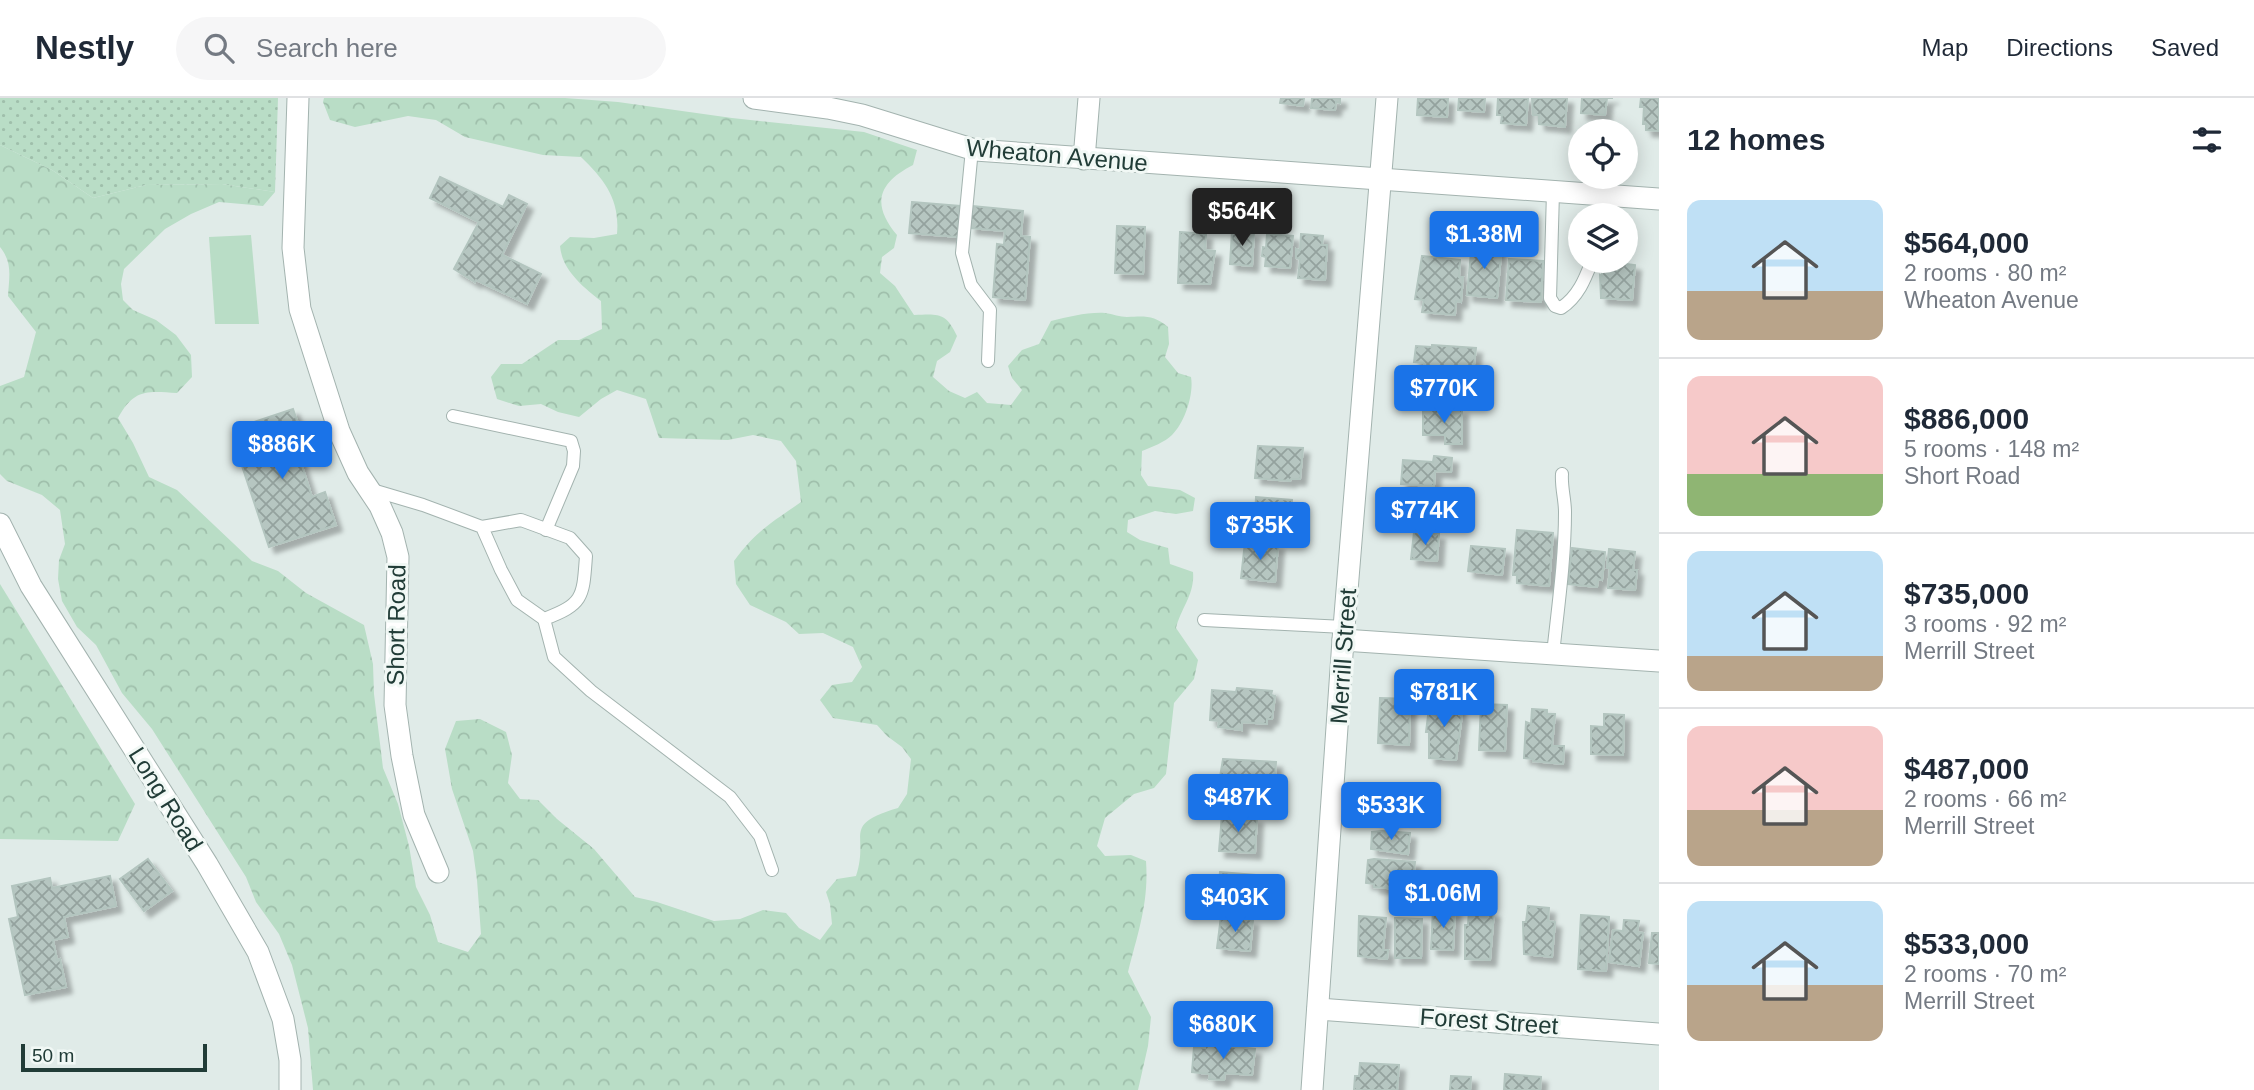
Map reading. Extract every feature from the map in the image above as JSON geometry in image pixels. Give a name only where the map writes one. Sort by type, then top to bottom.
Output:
[{"type":"street","name":"Short Road","points":[[298,98],[293,248],[300,309],[339,431],[358,473],[380,506],[392,533],[398,557],[395,705],[414,815],[438,872]]},
{"type":"street","name":"Wheaton Avenue","points":[[754,98],[862,115],[972,149],[1553,192],[1597,203]]},
{"type":"street","points":[[1084,159],[1090,98]]},
{"type":"street","name":"Merrill Street","points":[[1312,1090],[1344,634],[1387,98]]},
{"type":"street","name":"Wheaton Avenue","points":[[1623,203],[1659,199]]},
{"type":"street","name":"Long Road","points":[[0,524],[31,586],[207,864],[258,952],[283,1020],[290,1060],[290,1090]]},
{"type":"street","points":[[1344,634],[1659,661]]},
{"type":"street","name":"Forest Street","points":[[1318,1009],[1659,1034]]},
{"type":"lane","points":[[972,149],[961,253],[971,285],[990,310],[988,361]]},
{"type":"lane","points":[[1553,192],[1550,298],[1555,306],[1560,308],[1572,299],[1587,273]]},
{"type":"lane","points":[[453,416],[570,441],[575,451],[573,466],[546,530]]},
{"type":"lane","points":[[1553,654],[1563,553],[1565,508],[1561,490],[1562,474]]},
{"type":"lane","points":[[368,489],[423,505],[482,527],[521,520],[570,538],[586,556],[583,593],[568,610],[544,620]]},
{"type":"lane","points":[[482,527],[517,600],[544,620],[554,657],[591,691],[730,797],[760,836],[772,870]]},
{"type":"lane","points":[[1204,620],[1344,634]]},
{"type":"green space","points":[[0,98],[278,98],[275,192],[222,184],[146,185],[93,198],[52,170],[0,145]]},
{"type":"green space","points":[[324,98],[565,98],[618,102],[864,132],[917,150],[913,165],[892,179],[882,195],[884,214],[897,235],[894,248],[882,257],[880,273],[895,286],[914,315],[940,316],[949,322],[957,336],[950,352],[937,361],[933,377],[949,391],[965,398],[977,392],[987,403],[1011,405],[1022,390],[1012,378],[1008,366],[1022,350],[1039,344],[1051,321],[1105,313],[1124,317],[1149,317],[1168,327],[1169,344],[1165,357],[1178,373],[1191,377],[1190,399],[1181,423],[1172,435],[1142,451],[1141,475],[1148,486],[1180,490],[1195,498],[1193,511],[1176,514],[1155,511],[1128,520],[1127,532],[1140,540],[1168,548],[1170,564],[1193,572],[1190,594],[1176,628],[1198,660],[1194,679],[1174,703],[1166,774],[1154,788],[1134,794],[1105,818],[1097,846],[1105,856],[1131,855],[1146,861],[1144,904],[1128,972],[1151,1017],[1148,1046],[1138,1090],[313,1090],[308,1028],[292,965],[279,934],[256,902],[246,877],[152,729],[122,693],[96,645],[77,627],[62,601],[58,579],[59,560],[65,544],[60,510],[42,495],[7,481],[0,474],[0,386],[24,377],[36,332],[8,296],[9,265],[0,247],[0,145],[52,170],[93,198],[146,185],[222,184],[275,192],[263,206],[219,202],[191,214],[165,229],[124,269],[121,284],[123,300],[133,310],[156,320],[176,335],[191,355],[192,377],[177,393],[149,392],[136,397],[118,418],[149,477],[177,490],[252,561],[278,571],[306,593],[364,625],[373,664],[383,768],[398,804],[416,887],[430,915],[438,942],[468,952],[481,934],[473,851],[452,789],[445,749],[456,721],[480,719],[506,732],[512,755],[508,783],[520,799],[538,800],[594,849],[635,897],[714,921],[740,919],[763,910],[786,913],[799,928],[820,940],[832,924],[826,892],[837,879],[856,876],[863,826],[880,814],[898,808],[907,794],[911,759],[902,747],[877,725],[833,718],[820,700],[832,685],[852,682],[862,667],[853,647],[823,633],[799,634],[786,622],[750,605],[736,584],[734,561],[764,528],[801,502],[796,461],[781,441],[753,435],[728,440],[659,438],[646,399],[617,390],[579,417],[541,404],[519,406],[497,399],[491,377],[501,364],[522,364],[558,340],[579,340],[602,329],[601,301],[569,270],[560,246],[570,237],[594,238],[617,234],[613,201],[597,174],[581,157],[543,155],[465,137],[436,120],[408,116],[355,127],[330,120]]},
{"type":"green space","points":[[251,235],[259,324],[215,324],[209,237]]},
{"type":"green space","points":[[0,584],[135,804],[118,841],[0,839]]},
{"type":"building","points":[[1281,98],[1304,98],[1303,106],[1280,103]]},
{"type":"building","points":[[1312,98],[1340,98],[1340,103],[1336,102],[1335,110],[1311,108]]},
{"type":"building","points":[[1418,98],[1448,98],[1447,117],[1417,115]]},
{"type":"building","points":[[1459,98],[1485,98],[1484,112],[1458,110]]},
{"type":"building","points":[[1498,98],[1528,98],[1526,125],[1501,123],[1502,115],[1497,115]]},
{"type":"building","points":[[1532,98],[1567,98],[1565,127],[1539,124],[1539,115],[1533,115]]},
{"type":"building","points":[[1582,98],[1607,98],[1605,115],[1581,113]]},
{"type":"building","points":[[1641,98],[1659,98],[1659,131],[1646,130],[1646,124],[1643,124],[1644,107],[1640,107]]},
{"type":"building","points":[[440,177],[503,207],[509,195],[527,204],[502,255],[541,274],[527,304],[476,280],[475,282],[454,269],[479,222],[430,198]]},
{"type":"building","points":[[912,202],[960,206],[958,237],[909,233]]},
{"type":"building","points":[[972,206],[1023,211],[1021,236],[1030,237],[1025,300],[993,297],[997,244],[1004,245],[1005,231],[970,228]]},
{"type":"building","points":[[1117,226],[1145,227],[1143,274],[1115,273]]},
{"type":"building","points":[[1232,231],[1254,232],[1252,266],[1230,264]]},
{"type":"building","points":[[1180,232],[1206,234],[1205,250],[1215,251],[1210,284],[1178,283]]},
{"type":"building","points":[[1267,234],[1293,236],[1290,268],[1265,266],[1266,257],[1262,256],[1263,247],[1266,248]]},
{"type":"building","points":[[1301,234],[1323,236],[1322,245],[1327,245],[1325,280],[1298,278],[1300,259],[1296,258],[1296,249],[1300,250]]},
{"type":"building","points":[[1474,244],[1499,246],[1498,255],[1501,255],[1497,298],[1467,295]]},
{"type":"building","points":[[1422,256],[1460,260],[1459,277],[1463,277],[1461,302],[1456,301],[1455,315],[1422,312],[1424,300],[1415,299]]},
{"type":"building","points":[[1509,259],[1543,261],[1541,302],[1506,300]]},
{"type":"building","points":[[1602,273],[1634,273],[1632,300],[1601,298],[1600,275]]},
{"type":"building","points":[[1416,346],[1476,348],[1473,373],[1424,369],[1424,363],[1414,362]]},
{"type":"building","points":[[293,409],[304,441],[295,444],[312,497],[325,492],[336,525],[269,547],[240,460],[252,456],[242,426]]},
{"type":"building","points":[[1462,409],[1462,444],[1445,444],[1445,435],[1423,435],[1423,410]]},
{"type":"building","points":[[1258,446],[1303,448],[1300,479],[1290,481],[1255,478]]},
{"type":"building","points":[[1434,456],[1452,458],[1451,472],[1435,471],[1434,486],[1401,484],[1403,460],[1433,462]]},
{"type":"building","points":[[1400,493],[1432,495],[1430,520],[1399,518]]},
{"type":"building","points":[[1256,497],[1292,500],[1290,533],[1254,531]]},
{"type":"building","points":[[1517,530],[1553,533],[1549,586],[1517,583],[1517,575],[1513,575]]},
{"type":"building","points":[[1414,532],[1439,534],[1437,561],[1411,559]]},
{"type":"building","points":[[1245,542],[1278,545],[1275,582],[1241,578]]},
{"type":"building","points":[[1471,546],[1505,549],[1502,575],[1468,571]]},
{"type":"building","points":[[1572,548],[1605,552],[1602,580],[1598,579],[1597,587],[1568,584]]},
{"type":"building","points":[[1609,549],[1635,552],[1635,590],[1608,588]]},
{"type":"building","points":[[1237,688],[1272,691],[1271,695],[1275,696],[1272,719],[1267,719],[1267,724],[1242,722],[1242,730],[1218,727],[1219,721],[1210,720],[1212,690],[1236,692]]},
{"type":"building","points":[[1380,698],[1410,699],[1409,745],[1378,743]]},
{"type":"building","points":[[1430,700],[1460,702],[1459,715],[1462,715],[1456,760],[1429,758],[1429,732],[1426,732]]},
{"type":"building","points":[[1481,704],[1507,705],[1505,751],[1479,750]]},
{"type":"building","points":[[1532,709],[1547,710],[1547,714],[1555,714],[1552,746],[1564,746],[1563,764],[1524,758],[1526,722],[1531,724]]},
{"type":"building","points":[[1604,714],[1624,715],[1623,755],[1591,754],[1591,726],[1604,727]]},
{"type":"building","points":[[1223,759],[1276,762],[1274,793],[1221,791],[1222,783],[1219,783]]},
{"type":"building","points":[[1377,786],[1410,789],[1408,818],[1374,816],[1374,789]]},
{"type":"building","points":[[1222,815],[1257,818],[1255,853],[1219,851]]},
{"type":"building","points":[[1372,832],[1410,833],[1408,854],[1371,849]]},
{"type":"building","points":[[148,859],[172,891],[144,911],[120,879]]},
{"type":"building","points":[[1368,860],[1415,862],[1412,890],[1374,887],[1374,884],[1366,883]]},
{"type":"building","points":[[1220,872],[1255,875],[1253,903],[1217,900]]},
{"type":"building","points":[[110,876],[116,906],[64,917],[68,937],[53,940],[66,987],[25,995],[9,919],[18,917],[12,886],[50,878],[52,888]]},
{"type":"building","points":[[1528,906],[1549,908],[1548,921],[1555,922],[1552,957],[1524,954],[1523,922],[1526,922]]},
{"type":"building","points":[[1433,909],[1455,910],[1453,950],[1431,949]]},
{"type":"building","points":[[1469,910],[1494,912],[1490,960],[1465,959],[1465,925],[1468,925]]},
{"type":"building","points":[[1581,915],[1609,917],[1606,971],[1578,969]]},
{"type":"building","points":[[1221,916],[1253,920],[1250,951],[1217,948]]},
{"type":"building","points":[[1359,916],[1386,918],[1383,950],[1388,950],[1387,959],[1358,956]]},
{"type":"building","points":[[1395,918],[1422,919],[1421,958],[1395,958]]},
{"type":"building","points":[[1624,920],[1639,921],[1637,932],[1643,933],[1639,966],[1609,962],[1613,930],[1623,931]]},
{"type":"building","points":[[1652,933],[1659,933],[1659,964],[1649,963]]},
{"type":"building","points":[[1205,1044],[1255,1049],[1252,1075],[1225,1073],[1224,1080],[1209,1079],[1210,1074],[1192,1072],[1194,1047],[1205,1048]]},
{"type":"building","points":[[1360,1063],[1399,1065],[1397,1090],[1354,1090]]},
{"type":"building","points":[[1505,1074],[1541,1077],[1540,1090],[1504,1090]]},
{"type":"building","points":[[1451,1076],[1471,1077],[1470,1090],[1450,1090]]}]
